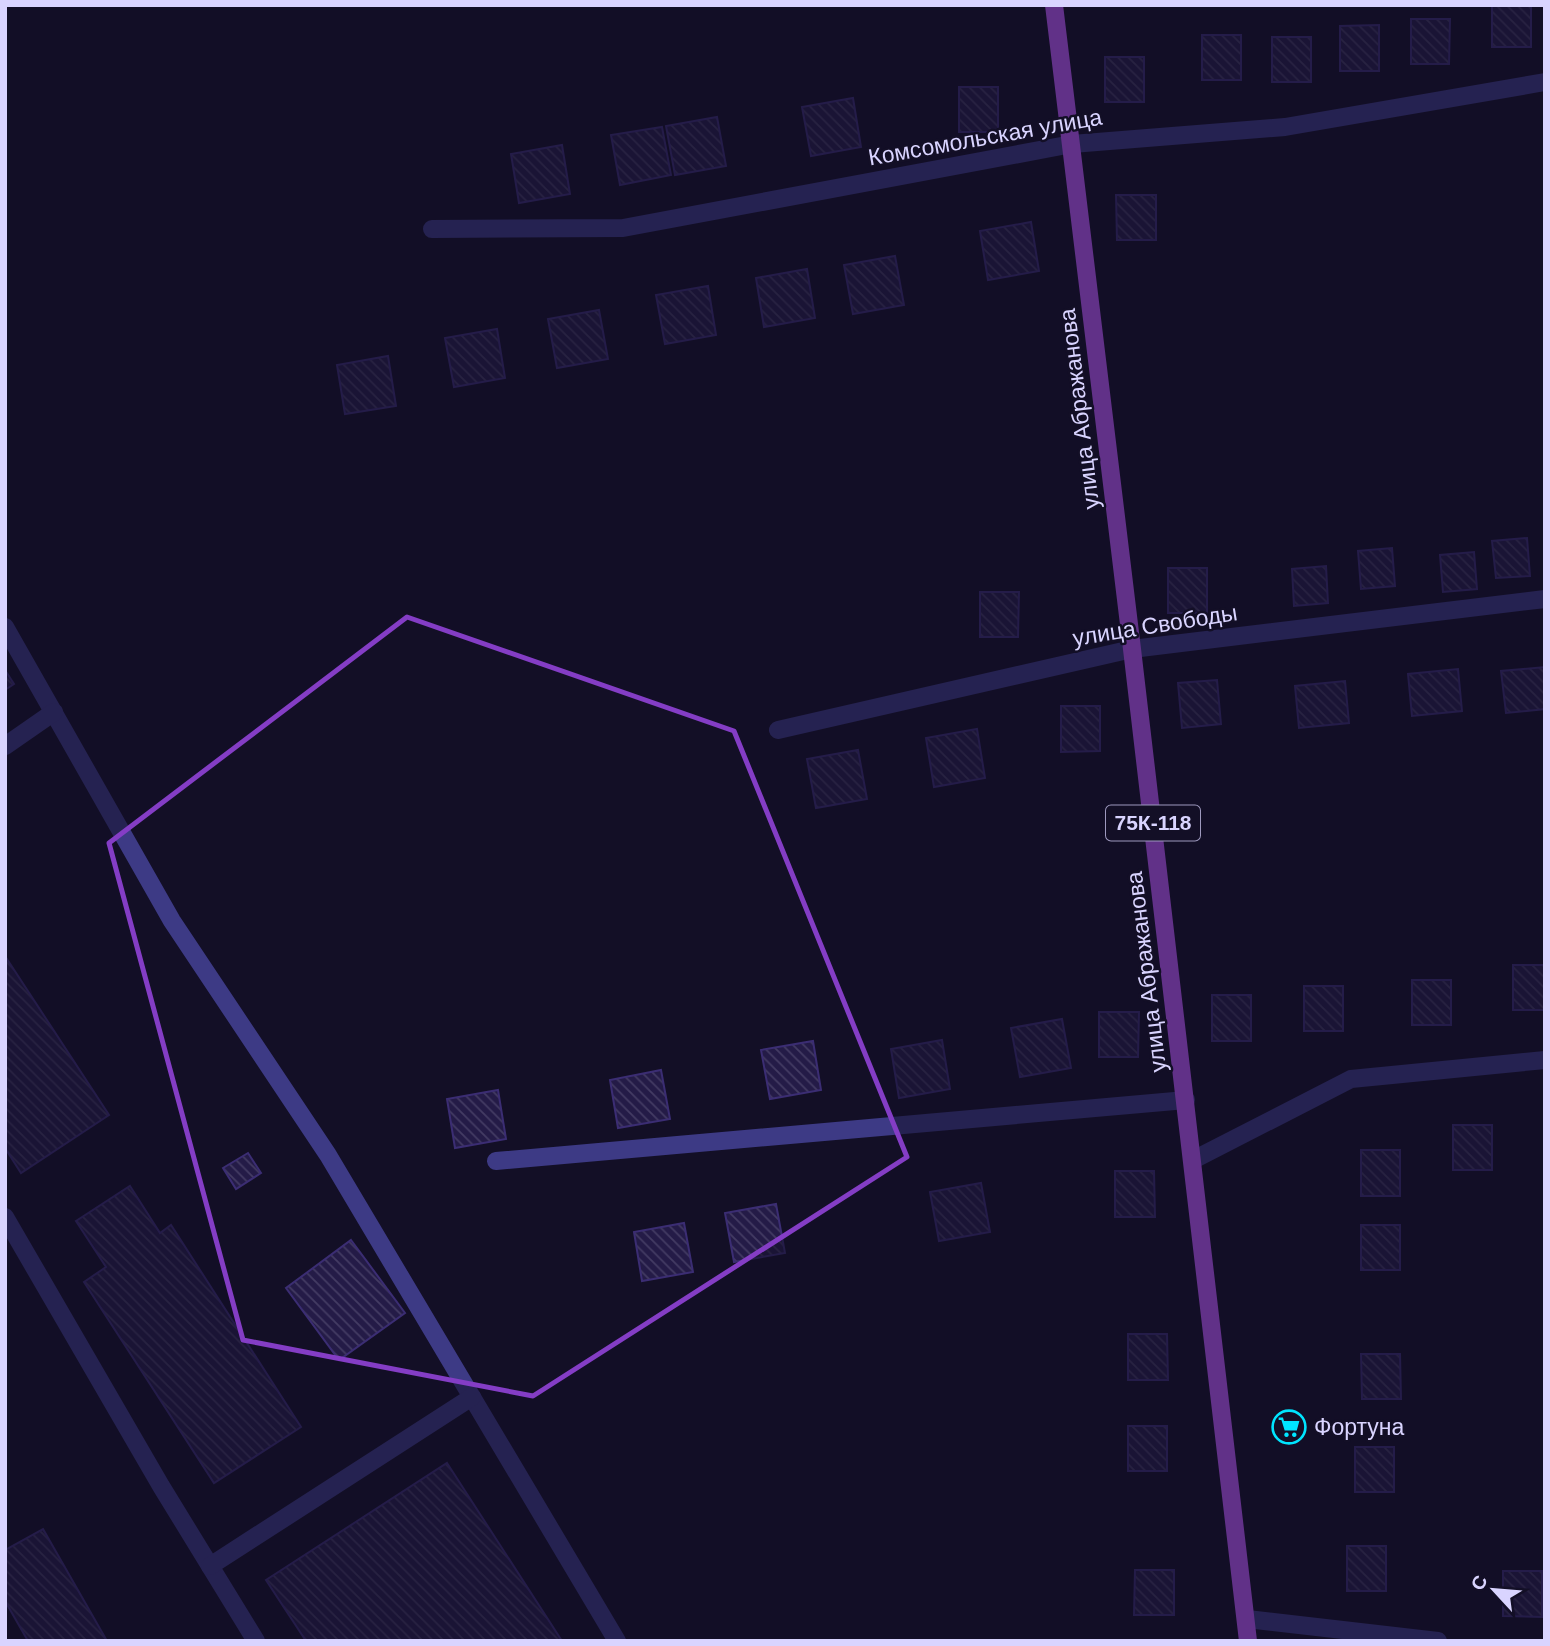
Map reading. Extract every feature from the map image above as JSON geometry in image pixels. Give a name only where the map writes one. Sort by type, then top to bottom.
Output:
[{"type":"main road","name":"улица Абражанова","points":[[1054,5],[1186,1100],[1248,1641]]},
{"type":"street","name":"Комсомольская улица","points":[[432,229],[623,228],[1072,144],[1285,127],[1545,82]]},
{"type":"street","name":"улица Свободы","points":[[778,730],[1132,649],[1545,599]]},
{"type":"street","points":[[5,627],[173,921],[328,1155],[617,1641]]},
{"type":"street","points":[[5,746],[54,712]]},
{"type":"street","points":[[1193,1160],[1351,1079],[1545,1060]]},
{"type":"street","points":[[496,1161],[1186,1100]]},
{"type":"street","points":[[5,1217],[256,1641]]},
{"type":"street","points":[[210,1566],[472,1397]]},
{"type":"street","points":[[1247,1619],[1438,1641]]},
{"type":"highlighted area","points":[[407,617],[734,731],[907,1157],[533,1396],[243,1340],[109,843]]},
{"type":"building","points":[[1492,5],[1531,5],[1531,47],[1492,47]]},
{"type":"building","points":[[1411,19],[1450,19],[1449,64],[1411,64]]},
{"type":"building","points":[[1379,25],[1379,71],[1340,71],[1340,26]]},
{"type":"building","points":[[1202,35],[1241,35],[1241,80],[1202,80]]},
{"type":"building","points":[[1272,37],[1311,37],[1311,82],[1272,82]]},
{"type":"building","points":[[1105,57],[1144,57],[1144,102],[1105,102]]},
{"type":"building","points":[[959,87],[998,87],[998,132],[959,132]]},
{"type":"building","points":[[853,98],[861,147],[811,156],[802,107]]},
{"type":"building","points":[[717,117],[726,166],[675,175],[666,126]]},
{"type":"building","points":[[662,127],[671,175],[620,185],[611,135]]},
{"type":"building","points":[[562,145],[570,194],[519,203],[511,154]]},
{"type":"building","points":[[1116,195],[1156,195],[1156,240],[1117,240]]},
{"type":"building","points":[[1031,222],[1039,271],[988,280],[980,231]]},
{"type":"building","points":[[895,256],[904,305],[853,314],[844,265]]},
{"type":"building","points":[[807,269],[815,318],[764,327],[756,278]]},
{"type":"building","points":[[708,286],[716,335],[665,344],[656,295]]},
{"type":"building","points":[[599,310],[608,359],[557,368],[548,319]]},
{"type":"building","points":[[497,329],[505,378],[454,387],[445,338]]},
{"type":"building","points":[[388,356],[396,406],[345,414],[337,365]]},
{"type":"building","points":[[1527,538],[1530,576],[1496,578],[1492,541]]},
{"type":"building","points":[[1392,548],[1395,586],[1361,589],[1358,551]]},
{"type":"building","points":[[1474,552],[1477,589],[1443,592],[1440,555]]},
{"type":"building","points":[[1326,566],[1328,603],[1294,606],[1292,569]]},
{"type":"building","points":[[1168,568],[1207,568],[1207,613],[1168,613]]},
{"type":"building","points":[[980,592],[1019,592],[1018,637],[980,637]]},
{"type":"building","points":[[1545,667],[1545,709],[1506,713],[1501,671]]},
{"type":"building","points":[[1458,669],[1462,711],[1412,716],[1408,674]]},
{"type":"building","points":[[5,670],[14,684],[5,690]]},
{"type":"building","points":[[1217,680],[1221,724],[1182,728],[1178,683]]},
{"type":"building","points":[[1345,681],[1349,723],[1299,728],[1295,686]]},
{"type":"building","points":[[1061,706],[1100,706],[1100,751],[1061,752]]},
{"type":"building","points":[[977,729],[985,778],[934,787],[926,738]]},
{"type":"building","points":[[858,750],[867,799],[816,808],[807,759]]},
{"type":"building","points":[[5,956],[109,1115],[21,1173],[5,1148]]},
{"type":"building","points":[[1513,965],[1545,965],[1545,1010],[1513,1010]]},
{"type":"building","points":[[1412,980],[1451,980],[1451,1025],[1412,1025]]},
{"type":"building","points":[[1304,986],[1343,986],[1343,1031],[1304,1031]]},
{"type":"building","points":[[1212,995],[1251,995],[1251,1041],[1212,1041]]},
{"type":"building","points":[[1099,1012],[1139,1012],[1138,1057],[1099,1057]]},
{"type":"building","points":[[1062,1019],[1071,1068],[1020,1077],[1011,1028]]},
{"type":"building","points":[[942,1040],[950,1089],[899,1098],[891,1049]]},
{"type":"building","points":[[813,1041],[821,1090],[770,1099],[761,1050]]},
{"type":"building","points":[[661,1070],[670,1119],[618,1128],[610,1080]]},
{"type":"building","points":[[498,1090],[506,1139],[455,1148],[447,1099]]},
{"type":"building","points":[[1453,1125],[1492,1125],[1492,1170],[1453,1170]]},
{"type":"building","points":[[1361,1150],[1400,1150],[1400,1196],[1361,1196]]},
{"type":"building","points":[[248,1153],[261,1173],[236,1189],[223,1168]]},
{"type":"building","points":[[1115,1171],[1154,1171],[1155,1217],[1115,1217]]},
{"type":"building","points":[[981,1183],[990,1232],[939,1241],[930,1192]]},
{"type":"building","points":[[130,1186],[160,1233],[171,1225],[301,1427],[214,1483],[84,1282],[106,1267],[76,1221]]},
{"type":"building","points":[[776,1204],[785,1253],[734,1262],[725,1213]]},
{"type":"building","points":[[684,1223],[693,1272],[642,1281],[634,1232]]},
{"type":"building","points":[[1361,1225],[1400,1225],[1400,1270],[1361,1270]]},
{"type":"building","points":[[351,1240],[405,1313],[339,1360],[286,1288]]},
{"type":"building","points":[[1128,1334],[1167,1334],[1168,1380],[1128,1380]]},
{"type":"building","points":[[1361,1354],[1400,1354],[1401,1399],[1362,1399]]},
{"type":"building","points":[[1128,1426],[1167,1426],[1167,1471],[1128,1471]]},
{"type":"building","points":[[1355,1447],[1394,1447],[1394,1492],[1355,1492]]},
{"type":"building","points":[[447,1463],[562,1641],[306,1641],[266,1580]]},
{"type":"building","points":[[43,1529],[107,1641],[28,1641],[5,1601],[5,1550]]},
{"type":"building","points":[[1347,1546],[1386,1546],[1386,1591],[1347,1591]]},
{"type":"building","points":[[1135,1570],[1174,1570],[1174,1615],[1134,1615]]},
{"type":"building","points":[[1503,1571],[1542,1571],[1542,1617],[1503,1616]]},
{"type":"place","name":"Фортуна","points":[[1289,1427]]}]
